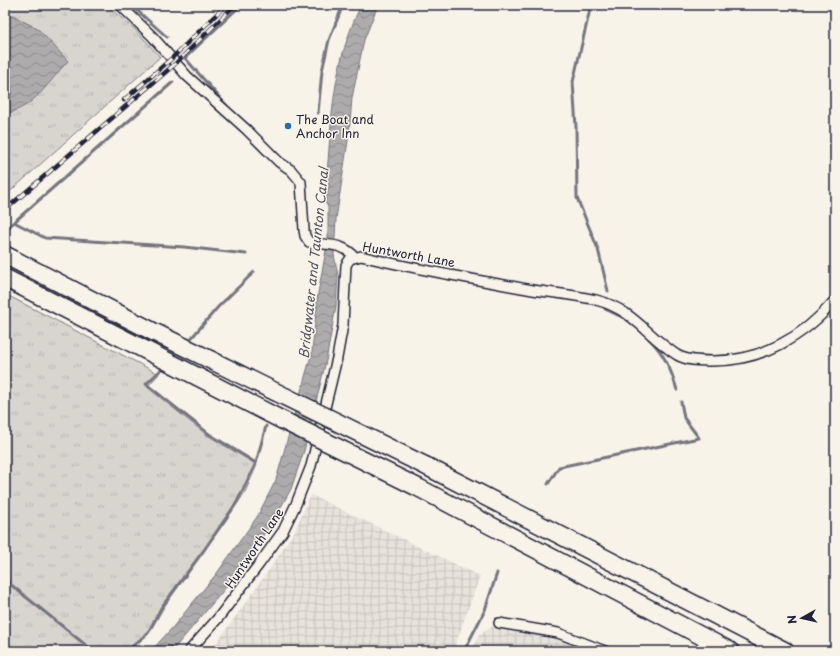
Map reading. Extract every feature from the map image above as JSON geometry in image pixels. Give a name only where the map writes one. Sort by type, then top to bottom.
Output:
[{"type":"highway","points":[[5,255],[194,352],[426,466],[785,651]]},
{"type":"highway","points":[[5,278],[278,418],[419,488],[730,651]]},
{"type":"street","points":[[120,5],[152,36],[187,76],[247,130],[279,162],[291,170],[301,182],[305,236],[310,242],[342,246],[349,250],[355,257]]},
{"type":"street","name":"Huntworth Lane","points":[[189,651],[219,617],[260,564],[283,531],[296,504],[311,466],[328,398],[343,325],[346,265],[348,261],[355,257],[361,256],[532,290],[577,296],[608,303],[634,318],[654,338],[679,356],[701,361],[731,361],[767,351],[801,333],[835,300]]},
{"type":"street","points":[[499,623],[558,633],[605,651]]},
{"type":"shaded area","points":[[311,495],[480,576],[453,651],[207,651],[218,641],[269,570],[294,532]]},
{"type":"shaded area","points":[[499,623],[524,626],[605,651],[472,651],[479,635]]},
{"type":"green space","points":[[5,5],[35,5],[42,9],[45,5],[106,5],[136,30],[160,57],[5,196],[5,113],[14,112],[39,30],[5,11]]},
{"type":"green space","points":[[5,70],[11,80],[12,94],[5,100]]},
{"type":"green space","points":[[5,294],[159,374],[147,387],[207,435],[257,465],[245,492],[164,607],[149,633],[129,651],[5,651]]},
{"type":"water","points":[[361,5],[378,5],[364,40],[352,98],[349,134],[336,219],[334,255],[338,275],[336,306],[326,361],[304,451],[291,489],[272,523],[223,591],[172,651],[151,651],[173,627],[217,573],[257,517],[276,480],[312,352],[318,293],[328,240],[328,207],[325,202],[329,186],[327,175],[335,88],[345,47]]},
{"type":"water","points":[[5,11],[39,30],[68,61],[48,85],[32,100],[15,111],[5,113],[5,100],[12,94],[11,80],[5,70]]},
{"type":"waterway","points":[[131,5],[167,37]]},
{"type":"waterway","points":[[227,106],[185,58],[241,5]]},
{"type":"waterway","points":[[318,113],[322,71],[329,40],[343,5]]},
{"type":"waterway","points":[[591,5],[573,82],[576,127],[577,198],[598,249],[608,291]]},
{"type":"waterway","points":[[5,230],[173,82]]},
{"type":"waterway","points":[[14,222],[45,238],[184,247],[246,254]]},
{"type":"waterway","points":[[188,342],[218,307],[254,272]]},
{"type":"waterway","points":[[605,309],[624,318]]},
{"type":"waterway","points":[[648,338],[663,356],[677,390]]},
{"type":"waterway","points":[[165,366],[146,384],[209,434],[256,463]]},
{"type":"waterway","points":[[548,484],[559,467],[699,438],[684,418],[681,402]]},
{"type":"waterway","points":[[127,651],[148,633],[161,608],[237,502],[256,463],[266,426]]},
{"type":"waterway","points":[[464,651],[485,610],[497,573]]},
{"type":"waterway","points":[[5,580],[93,651]]},
{"type":"railway","points":[[124,100],[171,59],[226,5]]},
{"type":"railway","points":[[5,210],[175,64],[235,5]]},
{"type":"place","name":"The Boat and Anchor Inn","points":[[288,126]]},
{"type":"water label","name":"Bridgwater and Taunton Canal","points":[[313,263]]}]
